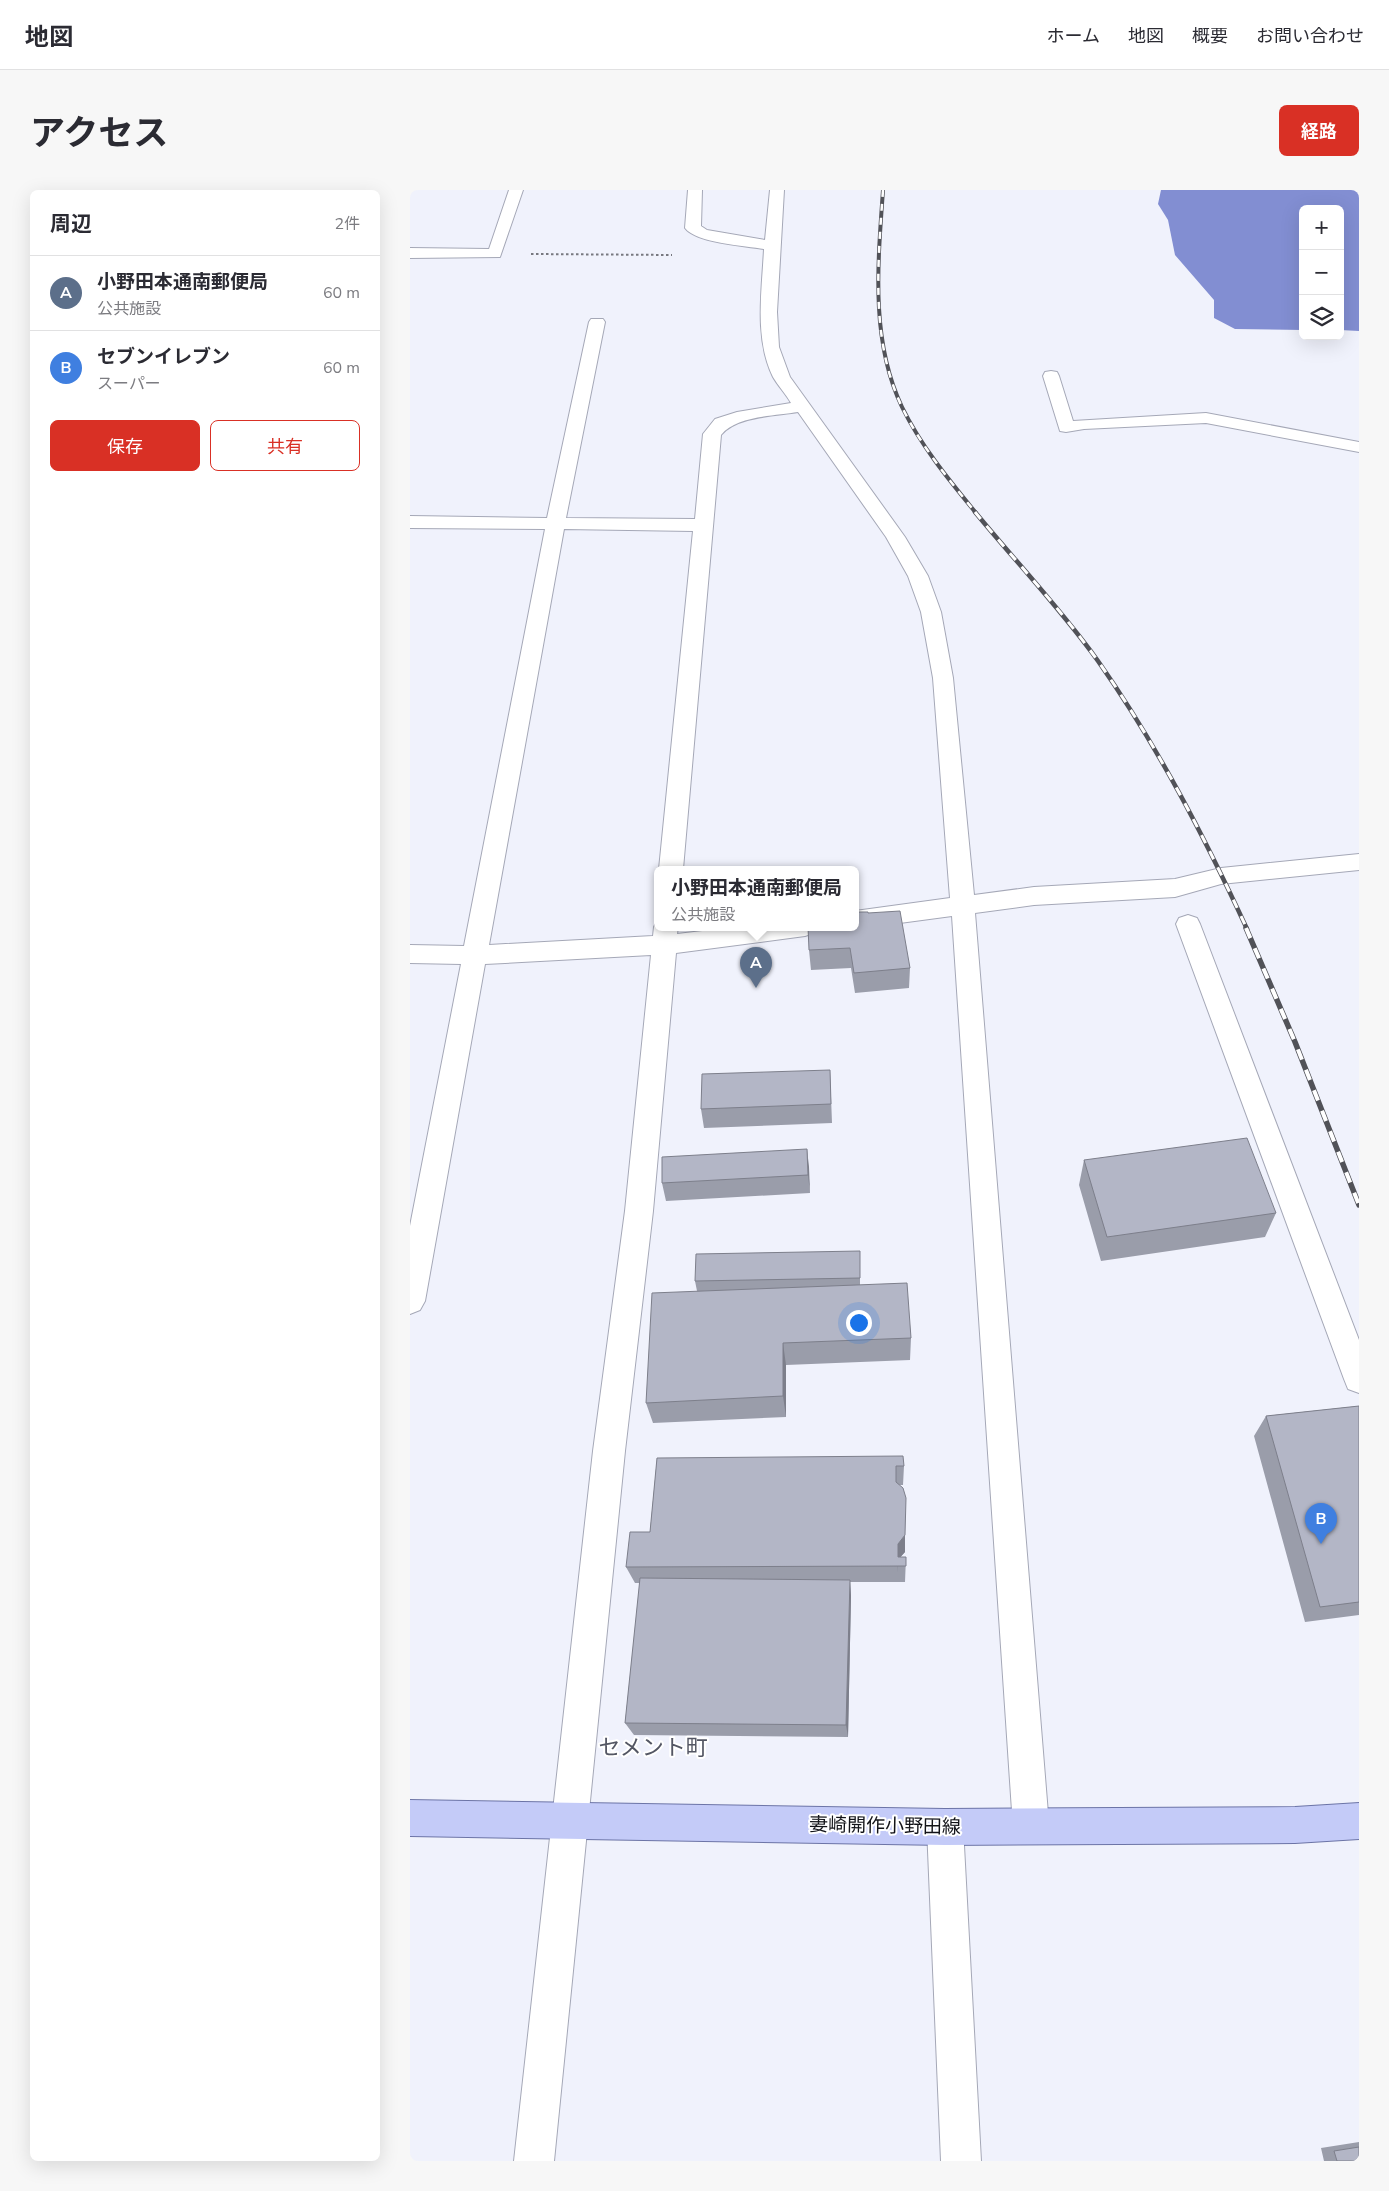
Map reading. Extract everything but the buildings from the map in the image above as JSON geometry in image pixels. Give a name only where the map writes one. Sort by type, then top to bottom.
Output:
[{"type":"main road","name":"妻崎開作小野田線","points":[[410,1818],[945,1827],[1295,1825],[1359,1821]]},
{"type":"street","points":[[410,253],[495,254],[516,190]]},
{"type":"street","points":[[695,190],[693,228],[703,234],[772,246]]},
{"type":"street","points":[[778,190],[772,246],[769,312],[771,347],[782,377],[895,536],[918,576],[931,612],[943,678],[963,907],[1031,1826]]},
{"type":"street","points":[[410,1301],[555,525],[597,322]]},
{"type":"street","points":[[1051,376],[1066,427],[1084,424],[1206,418],[1359,448]]},
{"type":"street","points":[[671,866],[712,434],[721,423],[737,417],[803,406]]},
{"type":"street","points":[[410,522],[555,525],[704,525]]},
{"type":"street","points":[[859,920],[1034,896],[1175,888],[1221,876],[1359,862]]},
{"type":"street","points":[[1188,924],[1359,1379]]},
{"type":"street","points":[[410,954],[475,955],[665,936],[743,931]]},
{"type":"street","points":[[534,2161],[608,1461],[639,1211],[665,936]]},
{"type":"street","points":[[945,1827],[961,2161]]},
{"type":"path","points":[[495,254],[694,255],[694,246],[703,234]]},
{"type":"water","points":[[1161,190],[1359,190],[1359,331],[1344,330],[1344,205],[1299,205],[1299,330],[1235,329],[1214,318],[1214,300],[1175,255],[1168,220],[1158,204]]},
{"type":"railway","points":[[883,190],[879,245],[879,300],[885,355],[892,381],[902,407],[918,435],[976,513]]},
{"type":"railway","points":[[975,512],[1069,622],[1120,693],[1179,792],[1247,929]]},
{"type":"railway","points":[[1246,928],[1295,1042],[1359,1205]]},
{"type":"place","name":"小野田本通南郵便局","points":[[756,988]]},
{"type":"place","name":"セブンイレブン","points":[[1321,1544]]},
{"type":"district","name":"セメント町","points":[[653,1747]]}]
